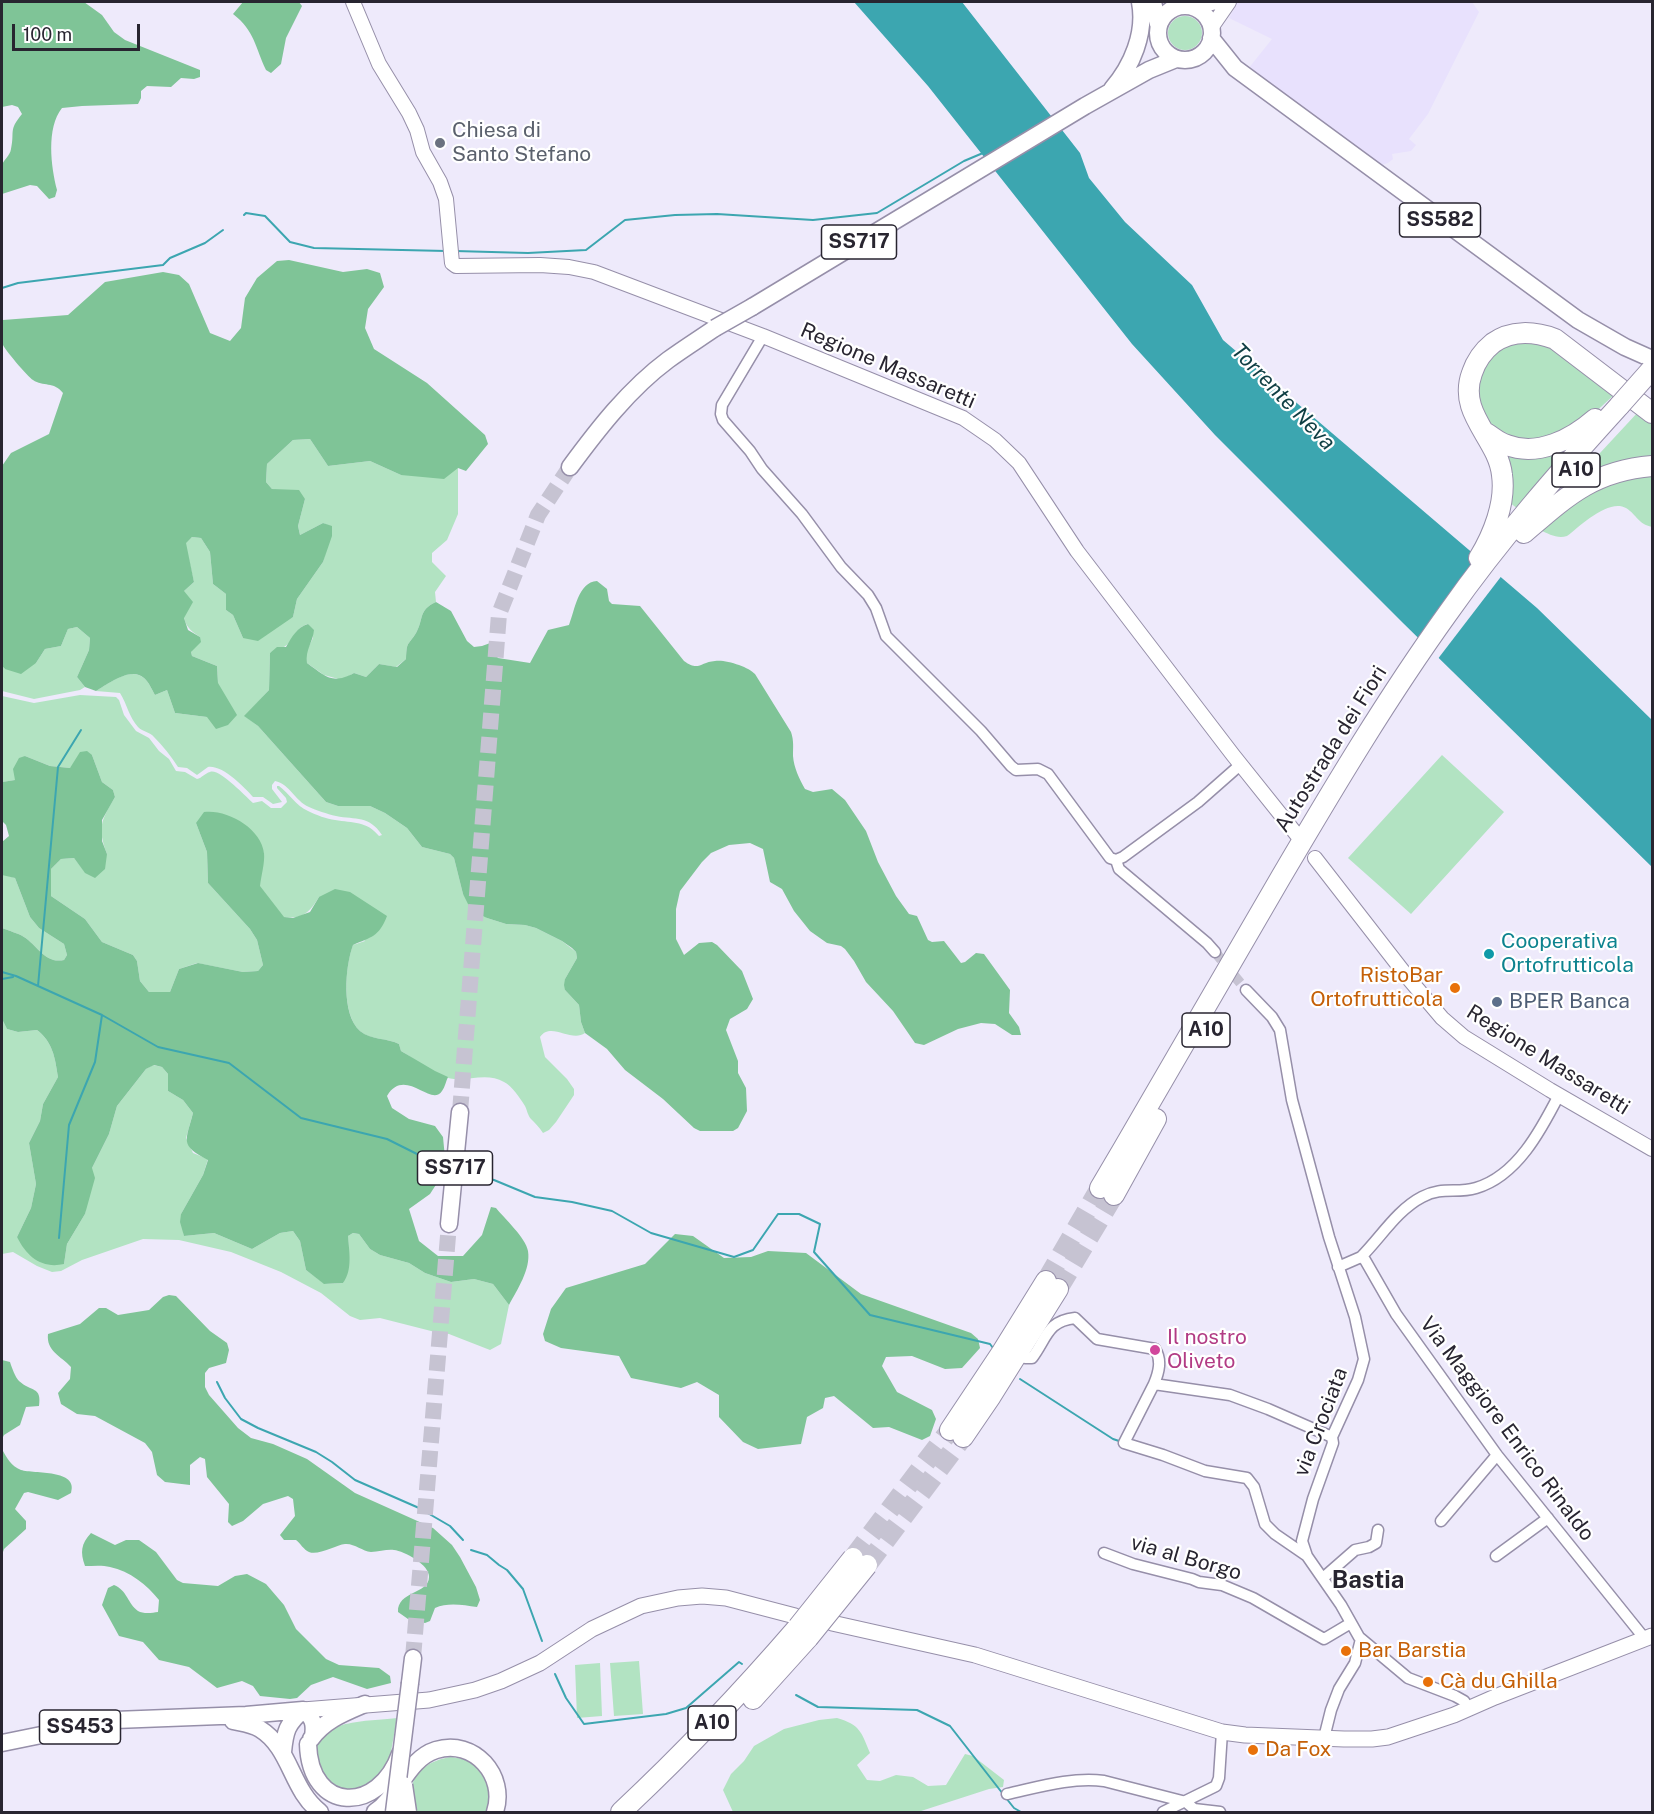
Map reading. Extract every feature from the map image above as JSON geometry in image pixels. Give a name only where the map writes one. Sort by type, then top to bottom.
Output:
[{"type":"highway","points":[[1449,612],[1489,539],[1499,509],[1503,484],[1497,455],[1481,430],[1468,399],[1469,381],[1481,355],[1495,342],[1512,334],[1546,335],[1563,343],[1653,413]]},
{"type":"highway","points":[[1481,430],[1515,448],[1538,448],[1549,445],[1576,434],[1605,410],[1622,405],[1652,371]]},
{"type":"highway","name":"Autostrada dei Fiori","points":[[1107,1192],[1179,1077],[1407,672],[1449,612],[1520,529],[1579,466],[1622,405]]},
{"type":"highway","points":[[1520,529],[1586,484],[1616,472],[1653,466]]},
{"type":"highway","name":"Autostrada dei Fiori","points":[[1349,772],[1520,529]]},
{"type":"highway","points":[[957,1433],[1002,1352],[1052,1285]]},
{"type":"highway","name":"A10","points":[[621,1812],[713,1722],[860,1562]]},
{"type":"highway","name":"A10","points":[[638,1812],[731,1722],[800,1627]]},
{"type":"main road","points":[[1113,87],[1132,58],[1140,34],[1142,9],[1140,2]]},
{"type":"main road","points":[[1153,2],[1158,29],[1162,48],[1167,54],[1189,60],[1196,58],[1209,46],[1211,33],[1208,19],[1202,12],[1185,5],[1168,11],[1162,17],[1158,29]]},
{"type":"main road","name":"SS717","points":[[570,467],[609,417],[667,360],[714,328],[1085,106],[1113,87],[1140,62],[1158,29]]},
{"type":"main road","name":"SS582","points":[[1211,33],[1234,68],[1578,320],[1625,347],[1652,371]]},
{"type":"main road","name":"SS717","points":[[1113,87],[1125,85],[1149,70],[1176,58]]},
{"type":"main road","name":"SS582","points":[[1196,58],[1234,68]]},
{"type":"main road","name":"SS717","points":[[449,1224],[460,1112]]},
{"type":"main road","name":"SS453","points":[[2,1743],[115,1720],[215,1716],[442,1698],[486,1687],[540,1662],[592,1629],[641,1606],[678,1598],[702,1596],[726,1598],[800,1627]]},
{"type":"main road","points":[[832,1623],[975,1655],[1222,1732],[1245,1735],[1372,1739],[1404,1733],[1649,1638]]},
{"type":"main road","points":[[394,1812],[413,1658]]},
{"type":"main road","points":[[365,1704],[331,1720],[311,1740],[310,1762],[317,1780],[328,1792],[345,1799],[363,1796],[372,1792],[386,1779],[401,1751]]},
{"type":"main road","points":[[283,1752],[286,1728],[303,1710],[311,1716],[315,1726],[311,1740],[299,1763],[300,1788]]},
{"type":"main road","points":[[215,1716],[260,1729],[276,1742],[306,1799],[320,1812]]},
{"type":"main road","points":[[375,1812],[387,1802],[423,1757],[437,1750],[452,1748],[475,1755],[491,1771],[498,1792],[495,1812]]},
{"type":"main road","points":[[401,1751],[408,1812]]},
{"type":"street","name":"Regione Massaretti","points":[[353,2],[379,64],[409,113],[423,152],[440,182],[446,199],[452,256],[569,267],[594,272],[763,336],[963,418],[995,440],[1019,463],[1077,551],[1240,765],[1297,835]]},
{"type":"street","points":[[1185,5],[1217,2]]},
{"type":"street","points":[[1211,33],[1229,2]]},
{"type":"street","points":[[763,336],[722,405],[723,420],[802,514],[841,567],[868,595],[876,608],[886,636],[981,731],[1011,766],[1016,770],[1038,769],[1048,774],[1110,858],[1116,860],[1123,857],[1198,802],[1240,765]]},
{"type":"street","name":"Regione Massaretti","points":[[1315,858],[1409,979],[1442,1018],[1464,1037],[1653,1149]]},
{"type":"street","points":[[1116,860],[1119,869],[1215,952]]},
{"type":"street","name":"via Crociata","points":[[1246,990],[1281,1030],[1292,1100],[1338,1268],[1355,1317],[1364,1359],[1358,1380],[1332,1437],[1333,1443],[1312,1499],[1302,1541],[1307,1556]]},
{"type":"street","points":[[1338,1268],[1361,1257],[1403,1210],[1419,1198],[1432,1191],[1476,1188],[1501,1175],[1519,1160],[1559,1095]]},
{"type":"street","name":"Via Maggiore Enrico Rinaldo","points":[[1361,1257],[1365,1260],[1396,1314],[1497,1455],[1649,1638]]},
{"type":"street","points":[[1025,1358],[1032,1358],[1054,1324],[1076,1318],[1097,1340],[1155,1349],[1159,1355],[1159,1371],[1124,1443],[1205,1471],[1247,1478],[1254,1487],[1264,1524],[1307,1556],[1361,1639],[1408,1678],[1455,1696],[1464,1701],[1469,1708]]},
{"type":"street","points":[[1154,1383],[1230,1395],[1332,1437]]},
{"type":"street","points":[[1441,1521],[1497,1455]]},
{"type":"street","points":[[1496,1556],[1548,1518]]},
{"type":"street","points":[[1323,1578],[1355,1550],[1376,1543],[1378,1530]]},
{"type":"street","name":"via al Borgo","points":[[1104,1553],[1133,1564],[1199,1582],[1222,1585],[1253,1598],[1324,1639],[1351,1623]]},
{"type":"street","points":[[1324,1738],[1331,1710],[1355,1663],[1361,1639]]},
{"type":"street","points":[[1163,1812],[1216,1786],[1220,1778],[1222,1732]]},
{"type":"street","points":[[1007,1794],[1062,1782],[1104,1781],[1186,1802],[1194,1809],[1220,1812]]},
{"type":"shaded area","points":[[1238,2],[1472,2],[1479,12],[1428,114],[1409,139],[1416,145],[1411,151],[1392,154],[1393,159],[1382,165],[1377,164],[1248,69],[1272,39],[1229,18]]},
{"type":"green space","points":[[2,2],[84,2],[102,15],[114,32],[125,40],[200,70],[200,77],[181,78],[171,87],[147,86],[141,91],[138,104],[62,108],[54,126],[51,148],[57,190],[55,197],[49,199],[37,186],[30,185],[2,194],[2,165],[10,151],[13,128],[22,114],[18,107],[12,105],[2,107]]},
{"type":"green space","points":[[243,2],[299,2],[302,6],[286,38],[281,64],[271,73],[266,70],[250,33],[233,14]]},
{"type":"green space","points":[[1185,16],[1197,21],[1202,33],[1197,45],[1185,50],[1173,45],[1168,33],[1173,21]]},
{"type":"green space","points":[[289,260],[343,272],[367,269],[380,273],[384,287],[368,309],[365,328],[374,349],[427,383],[485,435],[488,444],[466,471],[458,468],[444,479],[401,475],[370,461],[328,466],[310,439],[293,440],[267,464],[266,482],[272,489],[299,490],[305,499],[298,526],[300,535],[323,523],[332,526],[332,536],[323,562],[297,599],[293,617],[258,641],[243,638],[233,615],[226,610],[226,594],[213,584],[210,552],[201,538],[192,537],[186,543],[194,582],[184,591],[193,602],[184,618],[188,630],[200,637],[201,642],[191,652],[192,656],[217,666],[218,683],[237,715],[228,725],[216,729],[207,717],[175,713],[167,690],[155,695],[144,678],[139,675],[120,677],[96,691],[85,687],[77,677],[89,650],[90,638],[77,627],[68,629],[61,646],[45,649],[36,663],[21,674],[5,669],[2,666],[2,466],[11,453],[49,434],[63,393],[52,385],[33,380],[11,357],[1,340],[3,320],[68,315],[105,282],[163,272],[179,275],[189,284],[210,333],[230,341],[241,328],[245,298],[257,278],[277,261]]},
{"type":"green space","points":[[1542,340],[1616,393],[1587,420],[1532,444],[1491,430],[1474,398],[1487,355],[1504,343]]},
{"type":"green space","points":[[1639,411],[1652,421],[1652,461],[1574,481]]},
{"type":"green space","points":[[310,439],[328,466],[370,461],[401,475],[458,468],[458,514],[447,540],[432,553],[432,562],[446,576],[435,592],[436,602],[426,608],[416,633],[408,644],[406,659],[396,667],[379,664],[366,677],[354,673],[342,680],[324,675],[307,663],[305,654],[313,638],[308,624],[300,628],[284,647],[270,653],[269,690],[245,716],[258,726],[326,802],[338,806],[370,806],[407,828],[422,847],[450,854],[454,858],[463,894],[487,918],[506,924],[536,928],[562,941],[576,952],[577,958],[565,979],[565,990],[579,1005],[585,1033],[574,1036],[550,1031],[540,1037],[545,1057],[567,1079],[574,1089],[574,1095],[556,1122],[543,1133],[530,1118],[518,1096],[504,1082],[486,1077],[447,1078],[433,1072],[401,1051],[399,1044],[369,1036],[360,1031],[350,1013],[346,990],[348,965],[353,945],[365,941],[319,897],[305,914],[290,918],[283,917],[259,886],[264,852],[196,823],[207,852],[208,883],[250,929],[257,940],[263,965],[258,971],[243,972],[197,963],[179,969],[170,992],[149,992],[140,981],[137,961],[133,955],[102,942],[85,919],[51,896],[51,869],[61,859],[74,858],[85,872],[107,854],[101,830],[106,812],[115,797],[113,790],[102,782],[92,755],[70,768],[50,766],[25,756],[15,780],[2,782],[2,696],[34,703],[80,695],[116,697],[124,715],[136,731],[149,738],[169,759],[176,771],[185,772],[197,779],[214,772],[225,778],[253,803],[262,801],[271,808],[281,808],[287,802],[277,788],[279,786],[304,809],[329,819],[365,825],[379,836],[382,835],[372,824],[362,819],[333,815],[309,807],[285,785],[275,781],[272,789],[282,802],[273,804],[263,797],[253,797],[220,769],[208,767],[197,775],[187,768],[178,767],[154,737],[140,729],[135,723],[120,693],[96,691],[119,677],[138,675],[144,678],[155,695],[167,690],[175,713],[207,717],[218,683],[217,666],[192,656],[191,652],[200,637],[189,628],[184,618],[184,591],[194,582],[185,543],[192,537],[201,538],[210,552],[213,584],[226,594],[226,610],[233,615],[243,638],[293,617],[297,599],[323,562],[332,527],[323,523],[300,535],[298,526],[305,499],[272,489],[266,482],[267,464],[293,440]]},
{"type":"green space","points":[[1577,440],[1518,509],[1505,499],[1500,448]]},
{"type":"green space","points":[[1652,470],[1652,527],[1641,522],[1626,508],[1619,506],[1603,510],[1567,536],[1556,536],[1540,530],[1591,485]]},
{"type":"green space","points":[[597,581],[607,589],[609,601],[612,604],[640,606],[684,661],[689,664],[696,666],[725,661],[742,666],[755,674],[791,732],[794,765],[805,789],[813,792],[832,789],[845,800],[866,831],[878,862],[896,896],[909,914],[917,916],[928,940],[944,941],[961,963],[976,953],[984,954],[1010,990],[1009,1013],[1019,1027],[1021,1035],[1012,1035],[995,1024],[981,1023],[958,1029],[924,1045],[915,1043],[893,1011],[866,982],[845,949],[827,943],[810,931],[794,911],[782,889],[770,882],[763,849],[750,843],[729,845],[711,853],[702,862],[680,891],[676,909],[676,939],[684,955],[699,943],[712,942],[717,945],[742,971],[753,999],[747,1009],[730,1019],[726,1030],[738,1061],[738,1073],[746,1088],[747,1111],[738,1128],[733,1131],[700,1131],[625,1070],[607,1049],[585,1033],[579,1005],[565,990],[564,985],[577,958],[572,948],[536,928],[506,924],[471,910],[463,894],[454,858],[450,854],[422,847],[407,828],[370,806],[338,806],[326,802],[258,726],[244,716],[269,690],[270,653],[277,647],[286,647],[295,633],[304,625],[308,624],[314,630],[307,654],[307,663],[334,679],[354,673],[366,677],[379,664],[397,667],[406,659],[408,644],[416,633],[426,608],[436,602],[451,611],[467,641],[474,647],[493,642],[496,645],[495,654],[498,658],[530,663],[548,630],[569,625],[581,591],[585,586]]},
{"type":"green space","points":[[77,627],[90,638],[89,650],[77,677],[85,687],[34,699],[2,691],[2,666],[5,669],[36,663],[45,649],[61,646],[68,629]]},
{"type":"green space","points":[[87,751],[92,755],[102,782],[113,790],[115,797],[102,820],[102,841],[107,854],[105,869],[95,878],[85,873],[74,858],[61,859],[51,869],[51,896],[85,919],[102,942],[133,955],[137,961],[140,981],[149,992],[170,992],[179,969],[198,963],[243,972],[258,971],[263,965],[257,940],[250,929],[208,883],[207,852],[196,823],[204,812],[232,817],[250,828],[257,836],[264,853],[260,886],[284,917],[293,918],[310,912],[319,897],[335,889],[350,892],[387,916],[381,928],[370,938],[353,945],[348,965],[347,1002],[354,1023],[360,1031],[369,1036],[399,1044],[401,1051],[448,1077],[443,1089],[437,1095],[402,1085],[394,1088],[387,1096],[392,1108],[409,1119],[435,1126],[443,1137],[445,1158],[441,1177],[430,1194],[409,1209],[419,1241],[438,1256],[463,1256],[482,1235],[491,1207],[496,1208],[519,1234],[528,1251],[525,1272],[509,1305],[493,1284],[474,1279],[451,1282],[425,1273],[409,1263],[380,1255],[370,1249],[359,1234],[353,1233],[348,1236],[349,1266],[343,1283],[324,1284],[306,1270],[300,1241],[293,1231],[280,1233],[252,1249],[214,1233],[184,1236],[180,1222],[181,1214],[203,1175],[208,1160],[192,1150],[187,1141],[193,1113],[183,1100],[168,1091],[168,1074],[162,1067],[154,1065],[146,1069],[117,1106],[109,1134],[92,1168],[95,1178],[85,1214],[67,1244],[64,1264],[42,1263],[25,1250],[17,1237],[31,1208],[36,1184],[29,1143],[40,1121],[43,1104],[58,1077],[56,1063],[47,1040],[37,1030],[18,1032],[7,1029],[2,1019],[2,928],[24,937],[47,957],[57,961],[64,960],[67,955],[64,944],[39,928],[30,917],[15,878],[2,875],[2,842],[9,836],[6,825],[2,821],[2,782],[15,780],[13,769],[19,758],[25,756],[50,766],[70,768],[80,752]]},
{"type":"green space","points":[[1442,755],[1504,812],[1411,914],[1348,858]]},
{"type":"green space","points":[[3,874],[15,878],[30,917],[39,928],[64,944],[67,955],[64,960],[57,961],[47,957],[24,937],[2,928]]},
{"type":"green space","points":[[2,1019],[7,1029],[18,1032],[37,1030],[47,1040],[56,1063],[58,1077],[43,1104],[40,1121],[29,1143],[36,1184],[31,1208],[17,1237],[64,1264],[67,1244],[85,1214],[92,1168],[109,1134],[117,1106],[146,1069],[153,1065],[162,1067],[168,1074],[168,1091],[183,1100],[193,1113],[186,1138],[193,1153],[208,1159],[203,1175],[181,1214],[184,1236],[214,1233],[252,1249],[280,1233],[293,1231],[300,1241],[306,1270],[325,1284],[343,1283],[349,1264],[348,1236],[353,1233],[359,1234],[370,1249],[380,1255],[409,1263],[425,1273],[451,1282],[474,1279],[493,1284],[509,1305],[501,1344],[490,1350],[449,1334],[380,1318],[360,1320],[350,1316],[321,1293],[281,1272],[231,1252],[179,1240],[143,1239],[82,1260],[61,1271],[52,1272],[13,1252],[2,1254]]},
{"type":"green space","points":[[675,1234],[693,1236],[724,1258],[751,1257],[768,1251],[806,1253],[861,1294],[971,1333],[978,1339],[980,1348],[962,1368],[945,1369],[912,1356],[886,1357],[882,1366],[897,1392],[932,1410],[936,1419],[930,1436],[922,1440],[889,1427],[873,1428],[834,1396],[825,1398],[823,1408],[807,1417],[801,1444],[758,1449],[743,1442],[719,1417],[719,1395],[697,1382],[681,1388],[631,1378],[619,1356],[561,1348],[545,1341],[543,1334],[551,1309],[566,1288],[645,1264]]},
{"type":"green space","points":[[176,1296],[210,1331],[227,1343],[229,1350],[226,1363],[209,1368],[205,1373],[205,1387],[209,1395],[238,1428],[251,1438],[273,1444],[307,1459],[355,1493],[433,1528],[452,1545],[460,1557],[476,1587],[480,1600],[477,1607],[445,1605],[435,1608],[430,1621],[425,1623],[408,1619],[398,1612],[399,1605],[407,1596],[424,1587],[429,1577],[428,1572],[416,1559],[394,1550],[371,1552],[348,1544],[313,1553],[305,1550],[296,1540],[284,1540],[280,1535],[295,1516],[293,1499],[288,1496],[263,1504],[243,1521],[232,1526],[228,1522],[229,1504],[207,1477],[205,1459],[200,1457],[190,1465],[190,1485],[165,1482],[157,1475],[152,1452],[145,1443],[95,1416],[77,1414],[61,1404],[58,1393],[70,1379],[71,1367],[49,1345],[48,1334],[80,1324],[99,1308],[106,1308],[118,1315],[149,1310],[163,1297]]},
{"type":"green space","points":[[2,1360],[10,1362],[18,1379],[37,1392],[39,1406],[26,1407],[20,1425],[4,1435],[2,1439]]},
{"type":"green space","points":[[2,1449],[9,1461],[17,1468],[62,1476],[72,1485],[71,1493],[58,1500],[24,1493],[15,1509],[26,1521],[26,1529],[4,1549],[2,1555]]},
{"type":"green space","points":[[91,1533],[115,1545],[126,1540],[139,1540],[156,1552],[177,1580],[183,1583],[218,1586],[235,1576],[247,1574],[266,1584],[284,1605],[296,1629],[326,1659],[339,1665],[379,1668],[390,1676],[391,1683],[367,1689],[333,1677],[311,1685],[297,1698],[290,1699],[260,1696],[253,1686],[242,1681],[217,1688],[189,1667],[159,1660],[143,1642],[119,1636],[102,1605],[108,1588],[114,1585],[122,1590],[140,1612],[158,1612],[159,1600],[131,1575],[107,1566],[85,1566],[82,1548]]},
{"type":"green space","points":[[639,1661],[643,1714],[614,1716],[610,1663]]},
{"type":"green space","points":[[600,1663],[602,1716],[577,1718],[575,1665]]},
{"type":"green space","points":[[397,1718],[387,1774],[349,1794],[323,1781],[315,1749],[318,1739],[326,1732],[349,1723]]},
{"type":"green space","points":[[837,1718],[855,1726],[864,1739],[870,1753],[857,1765],[867,1780],[880,1781],[896,1775],[913,1777],[928,1786],[946,1785],[965,1754],[973,1756],[1004,1780],[1003,1787],[989,1789],[918,1812],[733,1812],[723,1790],[731,1774],[754,1746],[784,1729]]},
{"type":"green space","points":[[450,1757],[468,1761],[483,1772],[490,1786],[489,1812],[414,1812],[412,1791],[416,1776],[425,1766]]},
{"type":"water","name":"Torrente Neva","points":[[854,2],[962,2],[1080,153],[1089,178],[1125,222],[1192,285],[1223,340],[1537,608],[1652,720],[1652,867],[1215,435],[1132,344],[928,86]]},
{"type":"pier","points":[[1481,555],[1503,574],[1437,660],[1417,640]]},
{"type":"waterway","points":[[455,251],[528,253],[586,250],[625,220],[675,215],[717,214],[813,220],[877,213],[964,161],[983,153]]},
{"type":"waterway","points":[[244,215],[246,213],[265,216],[290,242],[314,248],[446,251]]},
{"type":"waterway","points":[[2,288],[18,283],[163,265],[170,258],[205,243],[223,230]]},
{"type":"waterway","points":[[38,986],[58,767],[81,730]]},
{"type":"waterway","points":[[2,972],[16,976],[102,1015],[158,1047],[229,1063],[301,1118],[387,1139],[447,1167]]},
{"type":"waterway","points":[[2,979],[13,977]]},
{"type":"waterway","points":[[59,1238],[69,1125],[95,1062],[102,1015]]},
{"type":"waterway","points":[[472,1175],[494,1180],[535,1197],[612,1211],[651,1233],[734,1257],[753,1250],[778,1214],[799,1214],[820,1224],[814,1252],[870,1315],[990,1344],[993,1348]]},
{"type":"waterway","points":[[1020,1379],[1119,1441]]},
{"type":"waterway","points":[[217,1382],[225,1398],[241,1419],[316,1452],[355,1480],[419,1508],[450,1526],[463,1540]]},
{"type":"waterway","points":[[471,1550],[487,1555],[507,1570],[523,1589],[542,1641]]},
{"type":"waterway","points":[[555,1674],[566,1698],[584,1724],[666,1714],[686,1708],[739,1662],[742,1664]]},
{"type":"waterway","points":[[796,1695],[818,1707],[917,1710],[950,1726],[1003,1794]]},
{"type":"waterway","points":[[1006,1798],[1014,1808],[1021,1812]]},
{"type":"tunnel","points":[[460,1112],[499,614],[538,515],[570,467]]},
{"type":"tunnel","points":[[1215,952],[1246,990]]},
{"type":"tunnel","points":[[1046,1281],[1100,1188]]},
{"type":"tunnel","points":[[1058,1289],[1114,1195]]},
{"type":"tunnel","points":[[413,1658],[449,1224]]},
{"type":"tunnel","points":[[853,1558],[950,1430]]},
{"type":"tunnel","points":[[867,1565],[963,1437]]},
{"type":"place","name":"Chiesa di Santo Stefano","points":[[440,143]]},
{"type":"place","name":"Cooperativa Ortofrutticola","points":[[1489,954]]},
{"type":"place","name":"RistoBar Ortofrutticola","points":[[1455,988]]},
{"type":"place","name":"BPER Banca","points":[[1497,1002]]},
{"type":"place","name":"Il nostro Oliveto","points":[[1155,1350]]},
{"type":"place","name":"Bar Barstia","points":[[1346,1651]]},
{"type":"place","name":"Cà du Ghilla","points":[[1428,1682]]},
{"type":"place","name":"Da Fox","points":[[1253,1750]]},
{"type":"district","name":"Bastia","points":[[1368,1581]]}]
